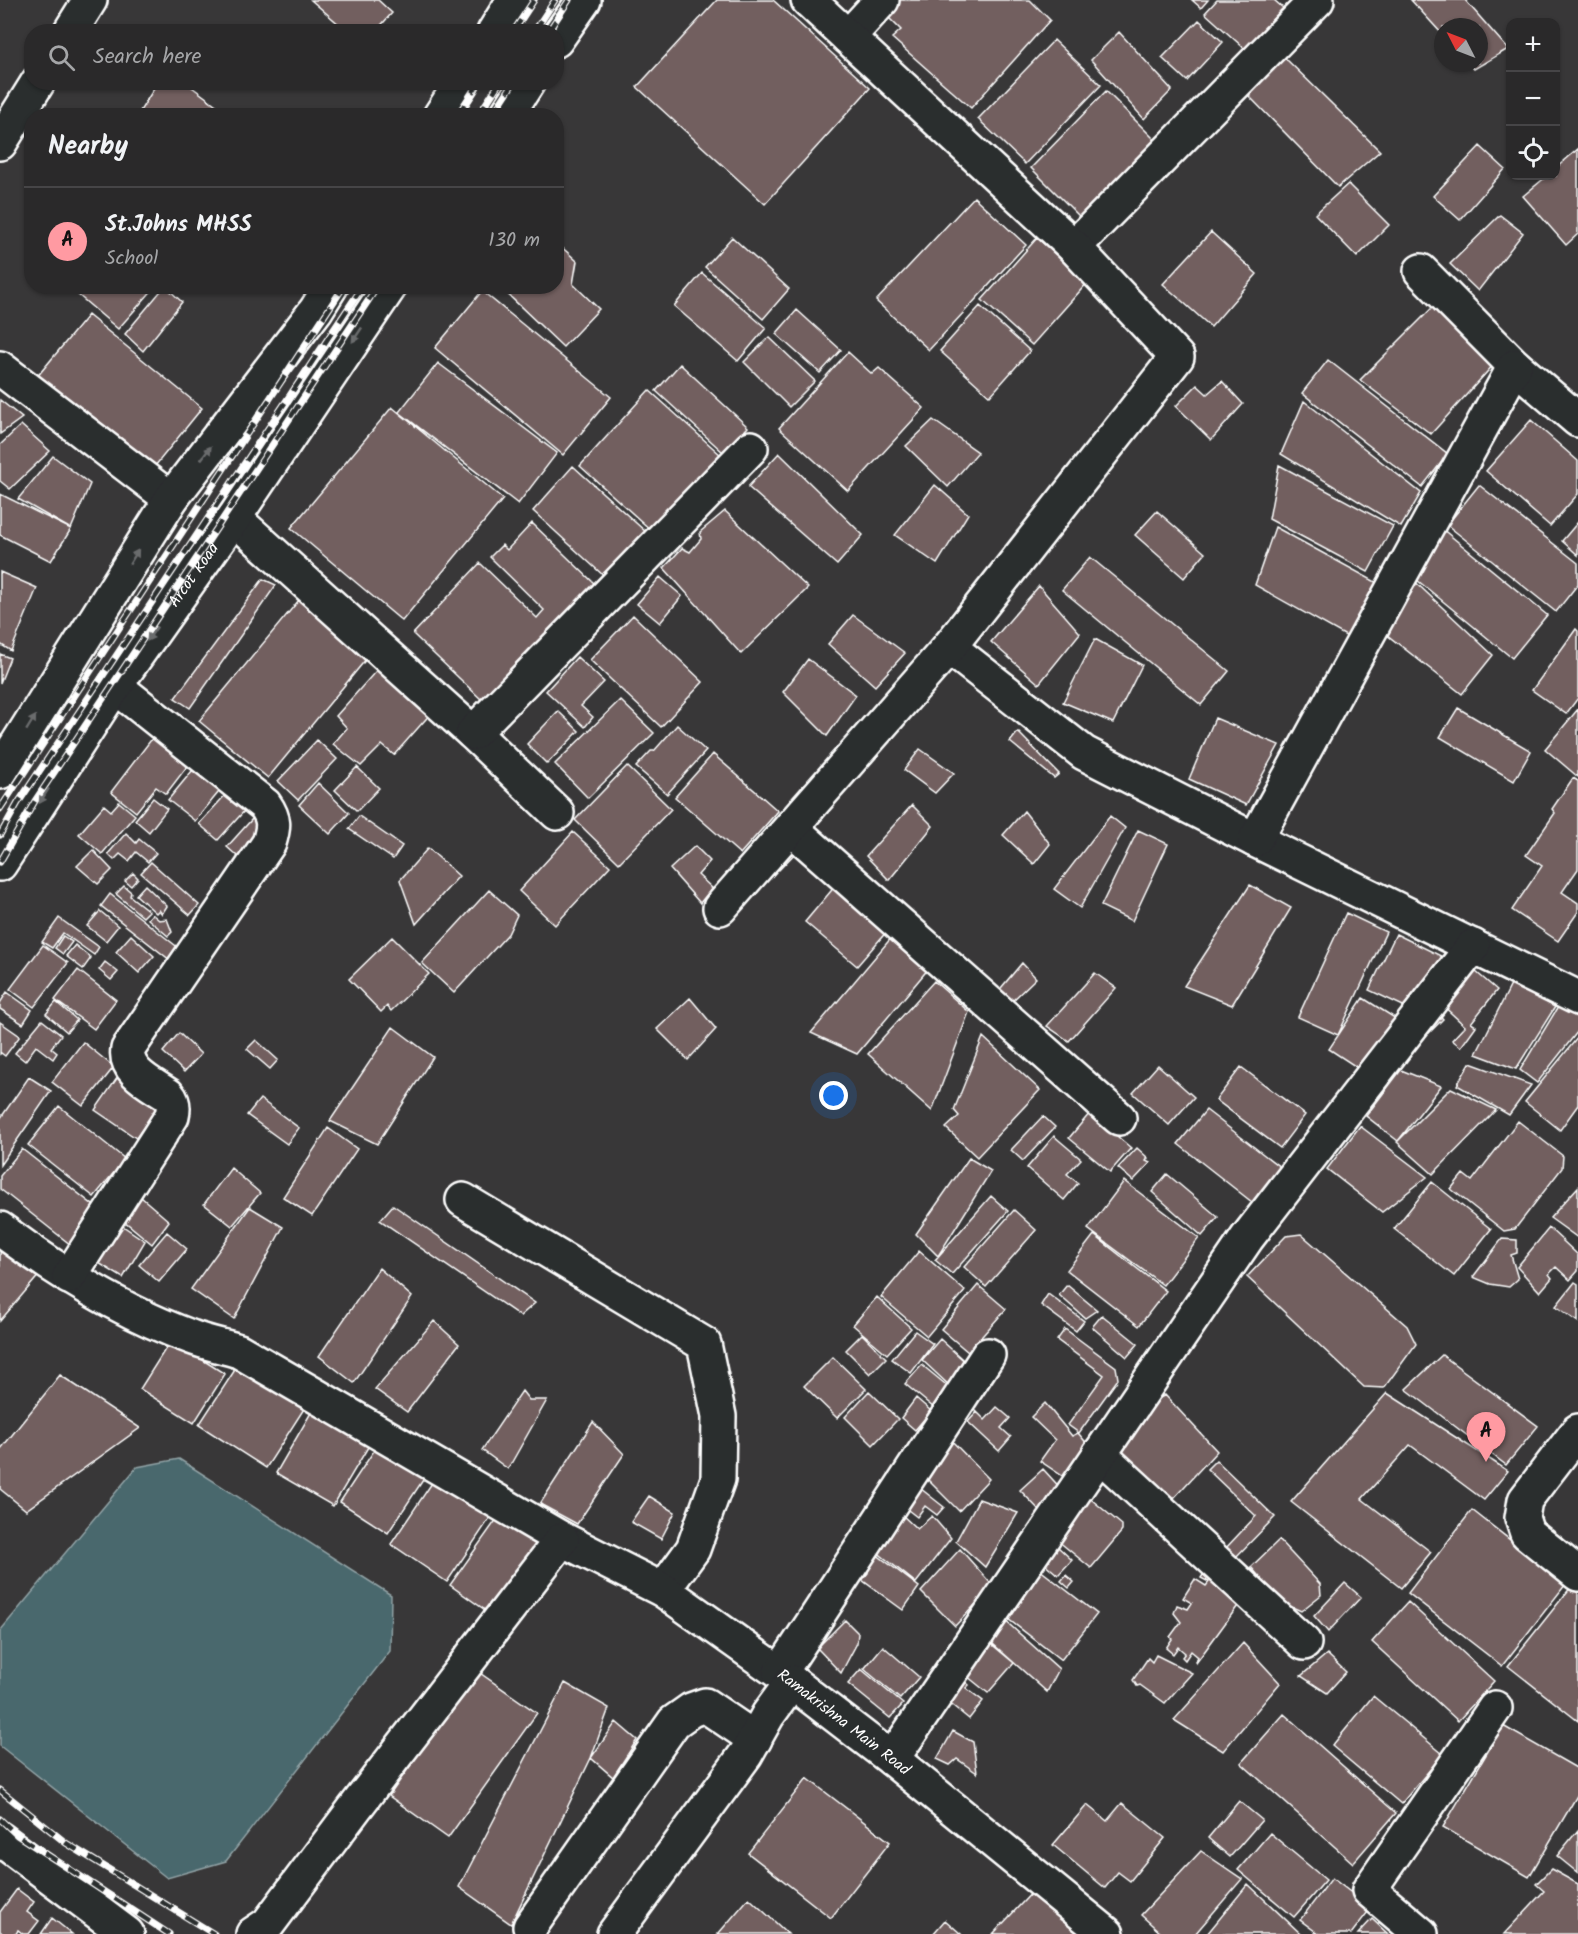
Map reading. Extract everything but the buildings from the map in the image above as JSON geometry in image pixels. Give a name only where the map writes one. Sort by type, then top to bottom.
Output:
[{"type":"street","points":[[75,24],[90,0]]},
{"type":"street","points":[[499,24],[514,0]]},
{"type":"street","points":[[564,29],[584,0]]},
{"type":"street","points":[[720,908],[949,647],[1177,357],[1074,247],[808,0]]},
{"type":"street","points":[[848,37],[882,0]]},
{"type":"street","points":[[1074,247],[1317,0]]},
{"type":"street","points":[[0,143],[33,90]]},
{"type":"street","points":[[445,108],[457,90]]},
{"type":"street","points":[[511,108],[523,90]]},
{"type":"street","points":[[1421,271],[1515,366],[1578,420]]},
{"type":"street","points":[[0,772],[171,499],[326,294]]},
{"type":"street","name":"Arcot Road","points":[[0,864],[115,686],[234,518],[385,294]]},
{"type":"street","points":[[1255,840],[1515,366]]},
{"type":"street","points":[[0,368],[171,499]]},
{"type":"street","points":[[473,733],[751,448]]},
{"type":"street","points":[[234,518],[473,733],[557,813]]},
{"type":"street","points":[[949,647],[1084,753],[1255,840],[1578,998]]},
{"type":"street","points":[[69,1276],[172,1116],[174,1108],[172,1100],[130,1066],[126,1058],[128,1049],[269,843],[274,827],[273,816],[265,805],[115,686]]},
{"type":"street","points":[[791,828],[1119,1118]]},
{"type":"street","points":[[892,1759],[1246,1238],[1473,946]]},
{"type":"street","points":[[463,1200],[704,1344],[719,1416],[718,1479],[693,1550],[663,1590]]},
{"type":"street","name":"Ramakrishna Main Road","points":[[0,1229],[48,1264],[112,1300],[190,1337],[239,1351],[562,1539],[663,1590],[786,1677],[892,1759],[1107,1934]]},
{"type":"street","points":[[614,1934],[755,1739],[786,1677],[988,1355]]},
{"type":"street","points":[[1578,1431],[1525,1500],[1522,1518],[1527,1533],[1578,1574]]},
{"type":"street","points":[[1100,1455],[1304,1642]]},
{"type":"street","points":[[253,1934],[268,1924],[562,1539]]},
{"type":"street","points":[[530,1927],[674,1722],[691,1710],[705,1705],[755,1739]]},
{"type":"street","points":[[1421,1934],[1370,1890],[1495,1708]]},
{"type":"street","points":[[0,1839],[126,1934]]},
{"type":"water","points":[[179,1459],[391,1595],[390,1651],[226,1861],[167,1878],[0,1746],[0,1631],[137,1467]]},
{"type":"railway","points":[[518,24],[534,0]]},
{"type":"railway","points":[[539,24],[555,0]]},
{"type":"railway","points":[[553,24],[569,0]]},
{"type":"railway","points":[[462,108],[474,90]]},
{"type":"railway","points":[[483,108],[495,90]]},
{"type":"railway","points":[[497,108],[509,90]]},
{"type":"railway","points":[[0,809],[339,294]]},
{"type":"railway","points":[[0,835],[18,803],[358,294]]},
{"type":"railway","points":[[0,862],[35,801],[373,294]]},
{"type":"railway","points":[[0,1790],[66,1843],[214,1934]]},
{"type":"railway","points":[[0,1819],[17,1835],[169,1934]]},
{"type":"place","name":"St.Johns MHSS","points":[[1486,1462]]}]
